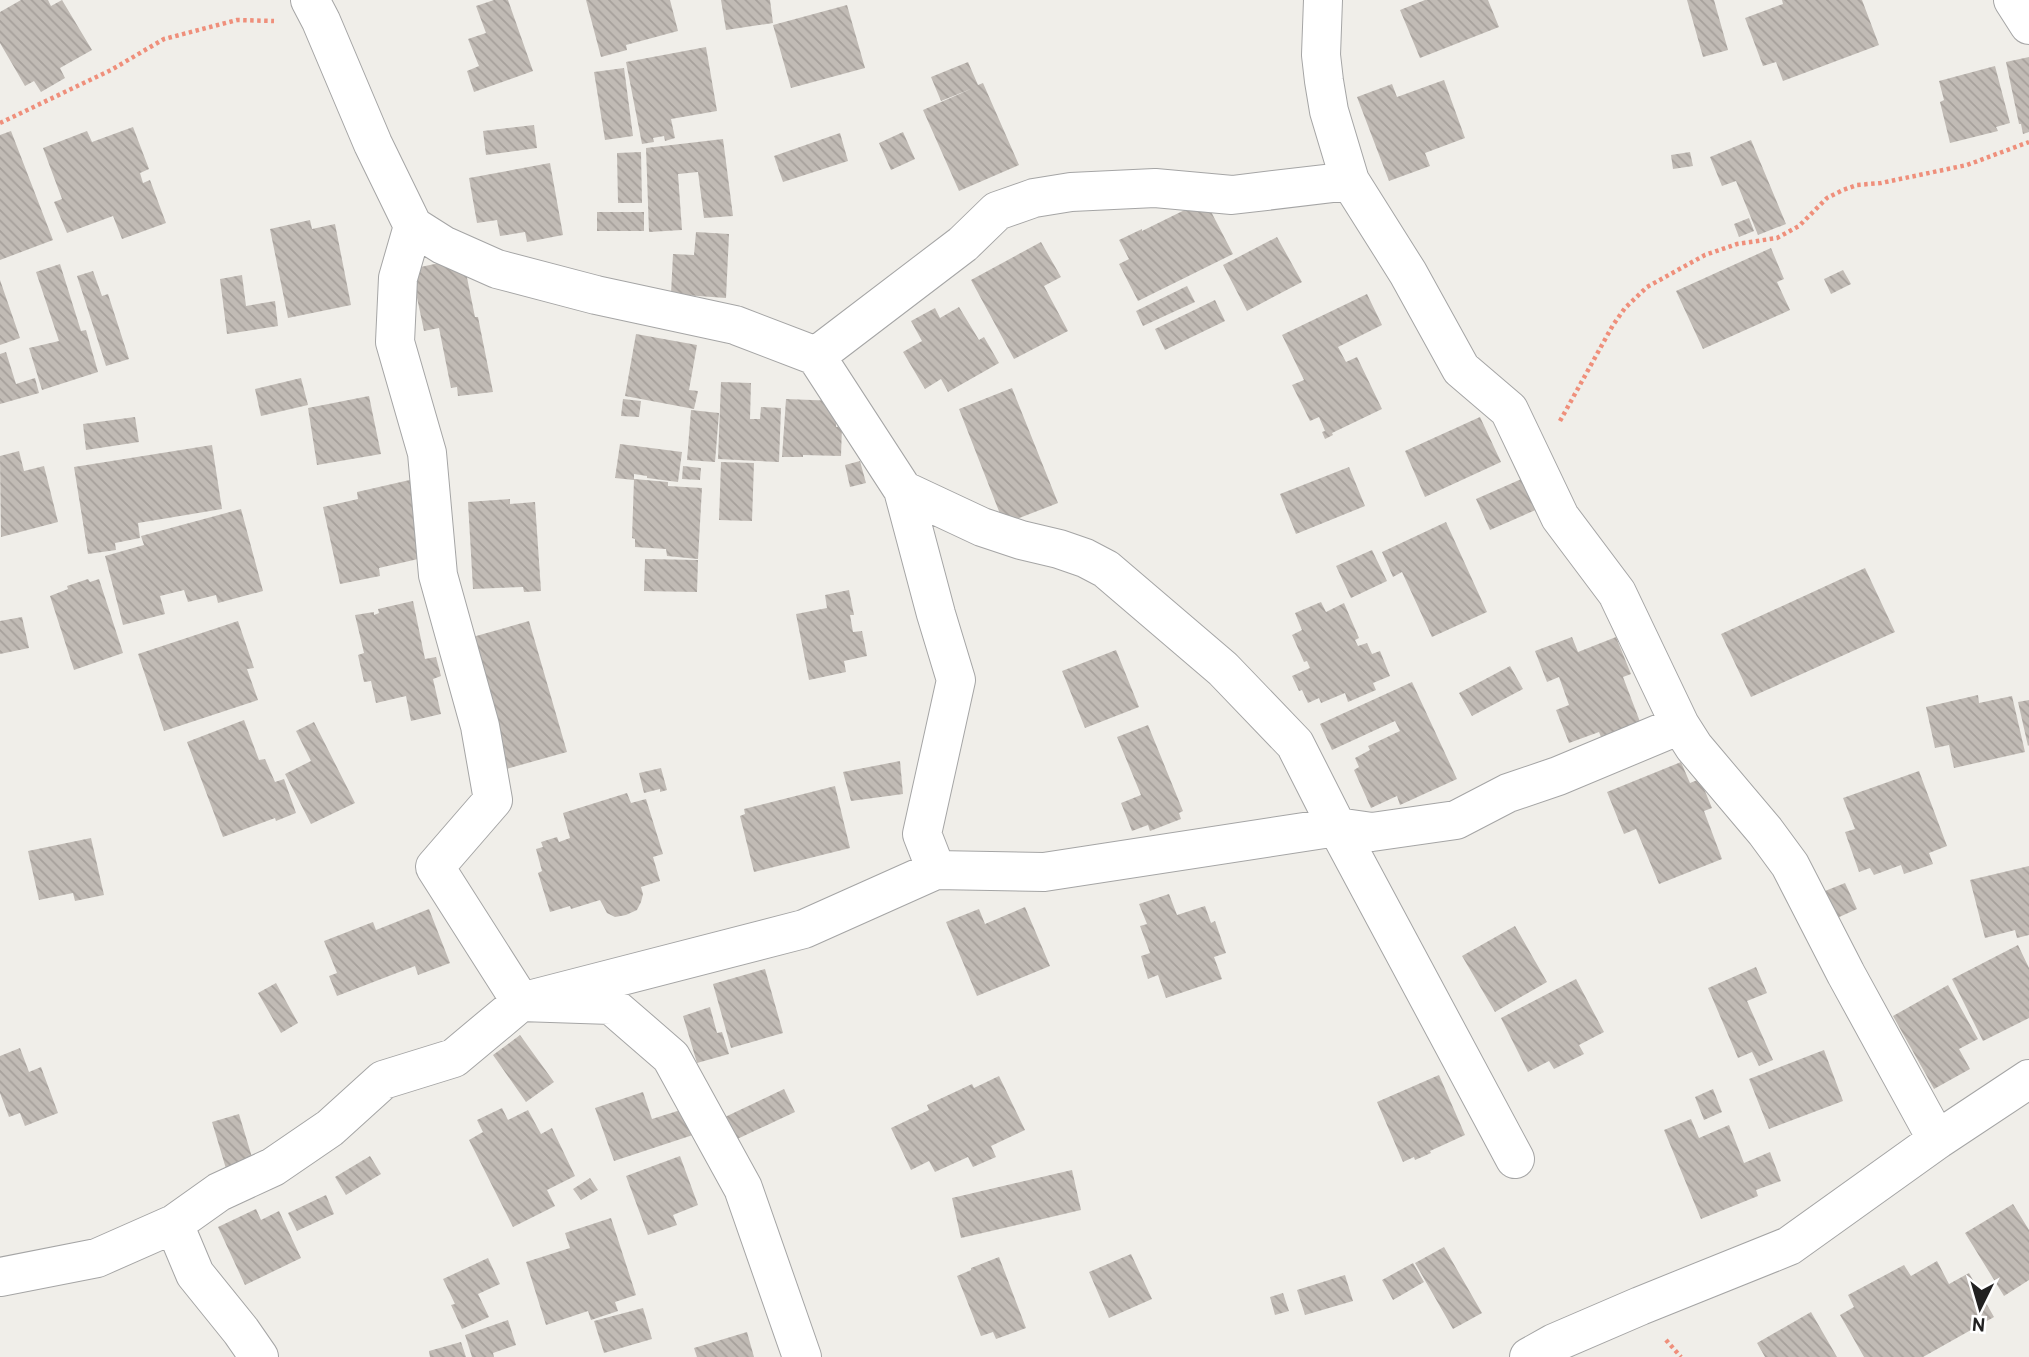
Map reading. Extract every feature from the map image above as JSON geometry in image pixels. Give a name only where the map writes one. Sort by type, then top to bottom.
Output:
[{"type":"street","points":[[1323,0],[1321,55],[1324,81],[1329,111],[1350,181],[1408,272],[1461,369],[1508,410],[1560,517],[1617,593],[1694,747],[1790,865],[1937,1140]]},
{"type":"street","points":[[2013,0],[2029,25]]},
{"type":"street","points":[[315,10],[373,144],[413,226],[443,245],[497,269],[596,295],[735,325],[816,356],[903,491],[957,680],[922,834],[936,870]]},
{"type":"street","points":[[816,356],[963,244],[997,211],[1034,198],[1071,192],[1155,188],[1232,195],[1350,181]]},
{"type":"street","points":[[413,226],[398,278],[395,342],[427,453],[438,575],[480,726],[493,800],[435,867],[521,1002]]},
{"type":"street","points":[[903,491],[982,527],[1086,558],[1106,569],[1223,669],[1296,744],[1337,827],[1514,1159]]},
{"type":"street","points":[[0,1277],[97,1258],[174,1224],[219,1192],[273,1167],[330,1128],[383,1080],[454,1058],[521,1002],[804,929],[936,870],[1044,872],[1337,827],[1372,832],[1456,820],[1508,793],[1558,776],[1681,725]]},
{"type":"street","points":[[521,1002],[611,1005],[671,1057],[743,1188],[802,1357]]},
{"type":"street","points":[[1529,1357],[1554,1343],[1640,1306],[1789,1246],[1937,1140],[2029,1079]]},
{"type":"street","points":[[174,1224],[195,1274],[242,1331],[259,1357]]},
{"type":"path","points":[[0,123],[111,70],[164,39],[237,20],[315,10]]},
{"type":"path","points":[[1544,485],[1548,443],[1613,325],[1625,308],[1647,287],[1705,255],[1737,244],[1777,238],[1799,226],[1827,198],[1857,184],[1881,183],[1967,165],[2029,142]]},
{"type":"building","points":[[21,0],[48,0],[51,6],[62,0],[92,50],[60,68],[65,78],[41,92],[34,81],[25,86],[0,43],[0,12]]},
{"type":"building","points":[[494,0],[508,0],[533,71],[474,92],[467,71],[479,66],[468,39],[486,33],[476,6]]},
{"type":"building","points":[[586,0],[670,0],[678,31],[626,45],[627,50],[601,57]]},
{"type":"building","points":[[721,0],[770,0],[773,23],[726,30]]},
{"type":"building","points":[[1425,0],[1488,0],[1499,27],[1420,58],[1400,10]]},
{"type":"building","points":[[1687,0],[1714,0],[1728,50],[1703,57]]},
{"type":"building","points":[[1782,0],[1862,0],[1879,45],[1783,81],[1776,62],[1763,66],[1745,18],[1783,4]]},
{"type":"building","points":[[847,5],[865,68],[791,88],[773,25]]},
{"type":"building","points":[[706,47],[717,111],[671,119],[675,138],[665,141],[664,136],[653,138],[654,142],[642,144],[626,62]]},
{"type":"building","points":[[2029,57],[2029,132],[2023,134],[2006,62]]},
{"type":"building","points":[[968,62],[978,85],[983,83],[1019,165],[959,191],[923,110],[973,88],[941,101],[931,77]]},
{"type":"building","points":[[1995,66],[2010,123],[1996,127],[1998,131],[1950,143],[1940,102],[1944,100],[1939,81]]},
{"type":"building","points":[[624,68],[633,136],[605,140],[594,72]]},
{"type":"building","points":[[1444,80],[1465,138],[1425,153],[1430,166],[1389,181],[1357,97],[1392,84],[1397,97]]},
{"type":"building","points":[[534,125],[537,148],[486,155],[483,131]]},
{"type":"building","points":[[133,127],[149,169],[140,173],[143,183],[150,180],[166,223],[122,239],[113,216],[67,233],[54,202],[62,199],[43,148],[87,131],[92,142]]},
{"type":"building","points":[[11,131],[53,240],[0,260],[0,135]]},
{"type":"building","points":[[903,132],[915,159],[891,170],[879,143]]},
{"type":"building","points":[[840,133],[848,161],[783,182],[774,156]]},
{"type":"building","points":[[723,139],[733,216],[704,218],[698,172],[678,174],[682,230],[649,232],[646,148]]},
{"type":"building","points":[[1751,140],[1786,224],[1758,235],[1736,181],[1722,186],[1710,157]]},
{"type":"building","points":[[641,152],[642,203],[618,203],[617,153]]},
{"type":"building","points":[[1690,152],[1693,166],[1673,169],[1671,155]]},
{"type":"building","points":[[550,163],[563,235],[527,242],[525,232],[500,236],[497,220],[477,223],[469,178]]},
{"type":"building","points":[[1205,200],[1233,254],[1138,301],[1119,264],[1129,259],[1119,240]]},
{"type":"building","points":[[597,212],[644,212],[644,231],[597,231]]},
{"type":"building","points":[[1749,218],[1754,231],[1739,237],[1734,224]]},
{"type":"building","points":[[310,220],[312,229],[335,224],[351,305],[288,318],[270,229]]},
{"type":"building","points":[[696,232],[729,234],[726,298],[671,294],[673,254],[694,255]]},
{"type":"building","points":[[1277,237],[1302,282],[1247,311],[1223,265]]},
{"type":"building","points":[[1041,242],[1061,277],[1044,286],[1068,331],[1014,359],[971,280]]},
{"type":"building","points":[[1771,248],[1784,279],[1777,282],[1790,310],[1703,349],[1676,291]]},
{"type":"building","points":[[463,258],[493,392],[458,396],[457,387],[451,388],[439,328],[424,331],[411,269]]},
{"type":"building","points":[[60,264],[81,331],[86,330],[98,372],[42,390],[29,348],[59,341],[36,272]]},
{"type":"building","points":[[1843,270],[1851,284],[1831,294],[1824,279]]},
{"type":"building","points":[[93,271],[102,296],[108,294],[129,359],[106,366],[77,276]]},
{"type":"building","points":[[242,275],[246,306],[275,301],[278,326],[227,334],[220,279]]},
{"type":"building","points":[[0,280],[20,338],[0,345]]},
{"type":"building","points":[[1187,286],[1195,302],[1143,326],[1136,311]]},
{"type":"building","points":[[1367,294],[1382,325],[1338,347],[1346,362],[1357,357],[1382,409],[1325,439],[1322,432],[1325,431],[1319,417],[1310,421],[1292,385],[1304,380],[1282,335]]},
{"type":"building","points":[[1215,300],[1225,321],[1165,350],[1155,329]]},
{"type":"building","points":[[959,307],[979,340],[984,337],[999,363],[948,392],[941,379],[925,389],[903,352],[922,341],[911,321],[935,308],[940,318]]},
{"type":"building","points":[[636,334],[697,345],[689,390],[698,391],[694,409],[625,396]]},
{"type":"building","points":[[6,352],[16,384],[35,378],[39,393],[0,404],[0,354]]},
{"type":"building","points":[[301,378],[308,405],[261,416],[255,389]]},
{"type":"building","points":[[721,382],[751,383],[750,419],[760,419],[761,407],[781,408],[779,462],[718,459]]},
{"type":"building","points":[[1012,388],[1058,503],[1004,524],[959,409]]},
{"type":"building","points":[[369,396],[381,454],[317,465],[308,408]]},
{"type":"building","points":[[623,399],[641,401],[639,417],[621,416]]},
{"type":"building","points":[[786,399],[837,401],[836,427],[842,426],[841,456],[782,457]]},
{"type":"building","points":[[691,410],[719,413],[715,462],[687,460]]},
{"type":"building","points":[[135,417],[139,442],[86,450],[83,424]]},
{"type":"building","points":[[1480,417],[1501,462],[1425,497],[1405,451]]},
{"type":"building","points":[[620,444],[682,452],[678,482],[634,474],[634,479],[668,482],[668,486],[702,488],[698,559],[667,556],[666,549],[635,547],[635,539],[632,538],[634,480],[615,478]]},
{"type":"building","points":[[212,445],[222,509],[138,523],[140,538],[115,543],[116,550],[88,554],[74,467]]},
{"type":"building","points":[[19,451],[24,471],[44,466],[58,522],[1,537],[0,456]]},
{"type":"building","points":[[860,461],[866,483],[850,487],[845,465]]},
{"type":"building","points":[[721,462],[754,463],[752,521],[719,520]]},
{"type":"building","points":[[683,466],[701,468],[700,480],[682,479]]},
{"type":"building","points":[[1349,467],[1365,506],[1296,534],[1280,494]]},
{"type":"building","points":[[1533,474],[1547,505],[1490,530],[1476,499]]},
{"type":"building","points":[[414,479],[431,556],[379,568],[380,576],[340,584],[323,507],[358,499],[357,492]]},
{"type":"building","points":[[510,499],[510,504],[535,502],[541,591],[524,592],[523,587],[473,589],[468,502]]},
{"type":"building","points":[[241,509],[263,591],[218,603],[216,595],[188,602],[184,590],[160,596],[165,614],[123,625],[105,556],[144,545],[141,536]]},
{"type":"building","points":[[1446,522],[1487,612],[1432,637],[1402,572],[1393,577],[1382,552]]},
{"type":"building","points":[[1372,550],[1387,581],[1351,598],[1336,566]]},
{"type":"building","points":[[645,559],[698,560],[697,592],[644,591]]},
{"type":"building","points":[[1865,568],[1895,632],[1751,697],[1721,634]]},
{"type":"building","points":[[88,579],[90,582],[99,579],[123,653],[74,670],[50,596],[68,589],[67,586]]},
{"type":"building","points":[[849,590],[854,615],[850,615],[853,632],[862,631],[867,656],[844,661],[846,672],[809,680],[796,614],[827,608],[825,595]]},
{"type":"building","points":[[413,601],[425,659],[436,657],[441,676],[433,679],[441,714],[411,721],[406,696],[376,703],[371,681],[364,682],[358,655],[364,653],[355,615],[374,612],[374,615],[379,613],[378,609]]},
{"type":"building","points":[[1321,602],[1326,612],[1344,603],[1359,638],[1355,640],[1358,646],[1367,643],[1372,654],[1380,651],[1390,676],[1373,683],[1376,690],[1348,702],[1345,693],[1321,703],[1319,698],[1308,703],[1302,690],[1299,691],[1292,676],[1310,668],[1307,661],[1304,662],[1292,635],[1302,630],[1295,613]]},
{"type":"building","points":[[22,617],[29,648],[0,654],[0,621]]},
{"type":"building","points":[[238,621],[254,668],[247,669],[258,700],[164,731],[138,654]]},
{"type":"building","points":[[529,621],[567,752],[506,769],[469,638]]},
{"type":"building","points":[[1572,637],[1578,652],[1616,637],[1631,674],[1623,677],[1642,727],[1603,742],[1599,732],[1569,743],[1556,710],[1569,705],[1559,677],[1547,682],[1535,651]]},
{"type":"building","points":[[1116,650],[1139,707],[1085,728],[1062,671]]},
{"type":"building","points":[[1510,666],[1523,689],[1472,716],[1459,693]]},
{"type":"building","points":[[1412,682],[1457,779],[1400,805],[1397,796],[1371,808],[1354,770],[1359,767],[1355,758],[1370,750],[1368,746],[1400,731],[1395,721],[1332,750],[1320,724]]},
{"type":"building","points":[[1978,695],[1979,703],[2012,696],[2025,752],[1954,768],[1949,745],[1935,748],[1926,707]]},
{"type":"building","points":[[2029,700],[2029,745],[2028,746],[2018,702]]},
{"type":"building","points":[[244,720],[259,760],[265,759],[275,782],[284,779],[296,813],[223,837],[187,742]]},
{"type":"building","points":[[314,722],[355,803],[311,824],[285,774],[311,761],[296,731]]},
{"type":"building","points":[[1148,725],[1183,811],[1179,813],[1181,819],[1150,831],[1148,825],[1132,831],[1121,803],[1141,795],[1117,737]]},
{"type":"building","points":[[900,761],[903,794],[851,801],[843,772]]},
{"type":"building","points":[[1681,762],[1690,783],[1700,779],[1712,808],[1704,811],[1722,859],[1659,884],[1636,829],[1624,834],[1607,792]]},
{"type":"building","points":[[661,768],[667,790],[644,793],[639,773]]},
{"type":"building","points":[[1919,771],[1947,846],[1929,853],[1933,864],[1904,874],[1901,865],[1874,875],[1870,868],[1859,872],[1845,832],[1855,829],[1843,798]]},
{"type":"building","points":[[835,786],[850,848],[754,872],[740,816],[745,814],[744,809]]},
{"type":"building","points":[[627,793],[631,803],[646,799],[663,854],[653,857],[660,881],[641,887],[643,894],[637,910],[626,915],[615,917],[607,913],[600,900],[550,912],[538,873],[542,871],[536,849],[543,847],[541,842],[557,837],[559,842],[570,838],[563,813]]},
{"type":"building","points":[[91,838],[104,895],[75,901],[73,893],[39,900],[28,851]]},
{"type":"building","points":[[2029,866],[2029,935],[2017,938],[2015,930],[1985,938],[1970,880]]},
{"type":"building","points":[[1845,883],[1857,909],[1837,918],[1825,891]]},
{"type":"building","points":[[1169,894],[1177,915],[1205,906],[1211,923],[1215,921],[1226,953],[1214,957],[1222,979],[1166,998],[1158,975],[1148,979],[1141,956],[1150,953],[1140,926],[1147,924],[1139,904]]},
{"type":"building","points":[[1025,907],[1050,966],[977,996],[946,922],[979,909],[985,924]]},
{"type":"building","points":[[429,909],[450,963],[418,975],[415,966],[337,996],[329,976],[337,973],[324,941],[373,922],[376,930]]},
{"type":"building","points":[[1515,926],[1547,982],[1495,1012],[1462,956]]},
{"type":"building","points":[[2018,945],[2029,968],[2029,1018],[1983,1041],[1952,979]]},
{"type":"building","points":[[1756,967],[1767,993],[1747,1001],[1773,1060],[1759,1066],[1752,1052],[1738,1058],[1708,988]]},
{"type":"building","points":[[765,969],[783,1033],[731,1048],[713,984]]},
{"type":"building","points":[[1576,979],[1604,1032],[1579,1045],[1584,1054],[1554,1069],[1549,1061],[1528,1072],[1501,1018]]},
{"type":"building","points":[[276,983],[298,1023],[281,1033],[258,993]]},
{"type":"building","points":[[1948,985],[1978,1039],[1959,1049],[1970,1069],[1934,1089],[1893,1016]]},
{"type":"building","points":[[710,1007],[717,1033],[722,1032],[729,1054],[697,1063],[683,1016]]},
{"type":"building","points":[[520,1035],[554,1082],[526,1102],[493,1055]]},
{"type":"building","points":[[20,1048],[29,1072],[41,1067],[58,1113],[25,1126],[20,1113],[9,1117],[0,1093],[0,1056]]},
{"type":"building","points":[[1824,1050],[1843,1101],[1769,1129],[1749,1079]]},
{"type":"building","points":[[1439,1075],[1465,1135],[1415,1160],[1414,1157],[1403,1162],[1377,1102]]},
{"type":"building","points":[[999,1076],[1025,1130],[991,1146],[996,1157],[973,1167],[968,1157],[935,1172],[929,1161],[911,1170],[891,1128],[929,1110],[927,1105],[972,1084],[974,1088]]},
{"type":"building","points":[[784,1089],[795,1112],[735,1140],[725,1117]]},
{"type":"building","points":[[1713,1089],[1722,1112],[1704,1120],[1695,1097]]},
{"type":"building","points":[[643,1092],[652,1119],[690,1107],[699,1133],[614,1161],[595,1108]]},
{"type":"building","points":[[502,1108],[508,1120],[528,1110],[541,1134],[552,1128],[575,1176],[547,1190],[555,1206],[513,1227],[469,1140],[483,1132],[477,1120]]},
{"type":"building","points":[[239,1114],[254,1164],[227,1172],[212,1122]]},
{"type":"building","points":[[1691,1119],[1699,1138],[1729,1125],[1744,1163],[1770,1152],[1781,1181],[1756,1190],[1758,1196],[1701,1219],[1664,1130]]},
{"type":"building","points":[[370,1156],[381,1174],[346,1195],[335,1177]]},
{"type":"building","points":[[680,1156],[698,1205],[673,1215],[677,1225],[648,1235],[626,1176]]},
{"type":"building","points":[[1072,1170],[1081,1210],[961,1238],[952,1198]]},
{"type":"building","points":[[590,1178],[598,1190],[581,1200],[573,1189]]},
{"type":"building","points":[[326,1195],[334,1214],[297,1231],[288,1213]]},
{"type":"building","points":[[2013,1204],[2029,1230],[2029,1280],[2004,1296],[1965,1233]]},
{"type":"building","points":[[256,1209],[261,1220],[279,1211],[301,1258],[245,1285],[218,1227]]},
{"type":"building","points":[[611,1218],[636,1295],[615,1302],[618,1311],[591,1320],[588,1311],[546,1325],[526,1262],[570,1248],[565,1233]]},
{"type":"building","points":[[1444,1247],[1482,1313],[1453,1329],[1415,1263]]},
{"type":"building","points":[[1131,1254],[1152,1299],[1109,1318],[1089,1272]]},
{"type":"building","points":[[999,1257],[1026,1328],[996,1339],[993,1332],[981,1336],[957,1276]]},
{"type":"building","points":[[488,1258],[500,1284],[478,1294],[489,1317],[462,1329],[451,1305],[455,1304],[443,1279]]},
{"type":"building","points":[[1937,1261],[1949,1284],[1969,1273],[1994,1317],[1923,1357],[1864,1357],[1840,1315],[1854,1307],[1848,1295],[1904,1265],[1911,1276]]},
{"type":"building","points":[[1413,1263],[1424,1282],[1393,1300],[1382,1280]]},
{"type":"building","points":[[1345,1275],[1353,1301],[1305,1315],[1297,1290]]},
{"type":"building","points":[[1283,1293],[1289,1311],[1275,1315],[1270,1297]]},
{"type":"building","points":[[643,1308],[652,1339],[604,1353],[594,1321]]},
{"type":"building","points":[[1811,1312],[1837,1357],[1765,1357],[1757,1343]]},
{"type":"building","points":[[508,1320],[516,1345],[493,1353],[494,1357],[472,1357],[465,1335]]},
{"type":"building","points":[[747,1332],[754,1357],[697,1357],[694,1348]]},
{"type":"building","points":[[461,1342],[466,1357],[430,1357],[429,1351]]}]
